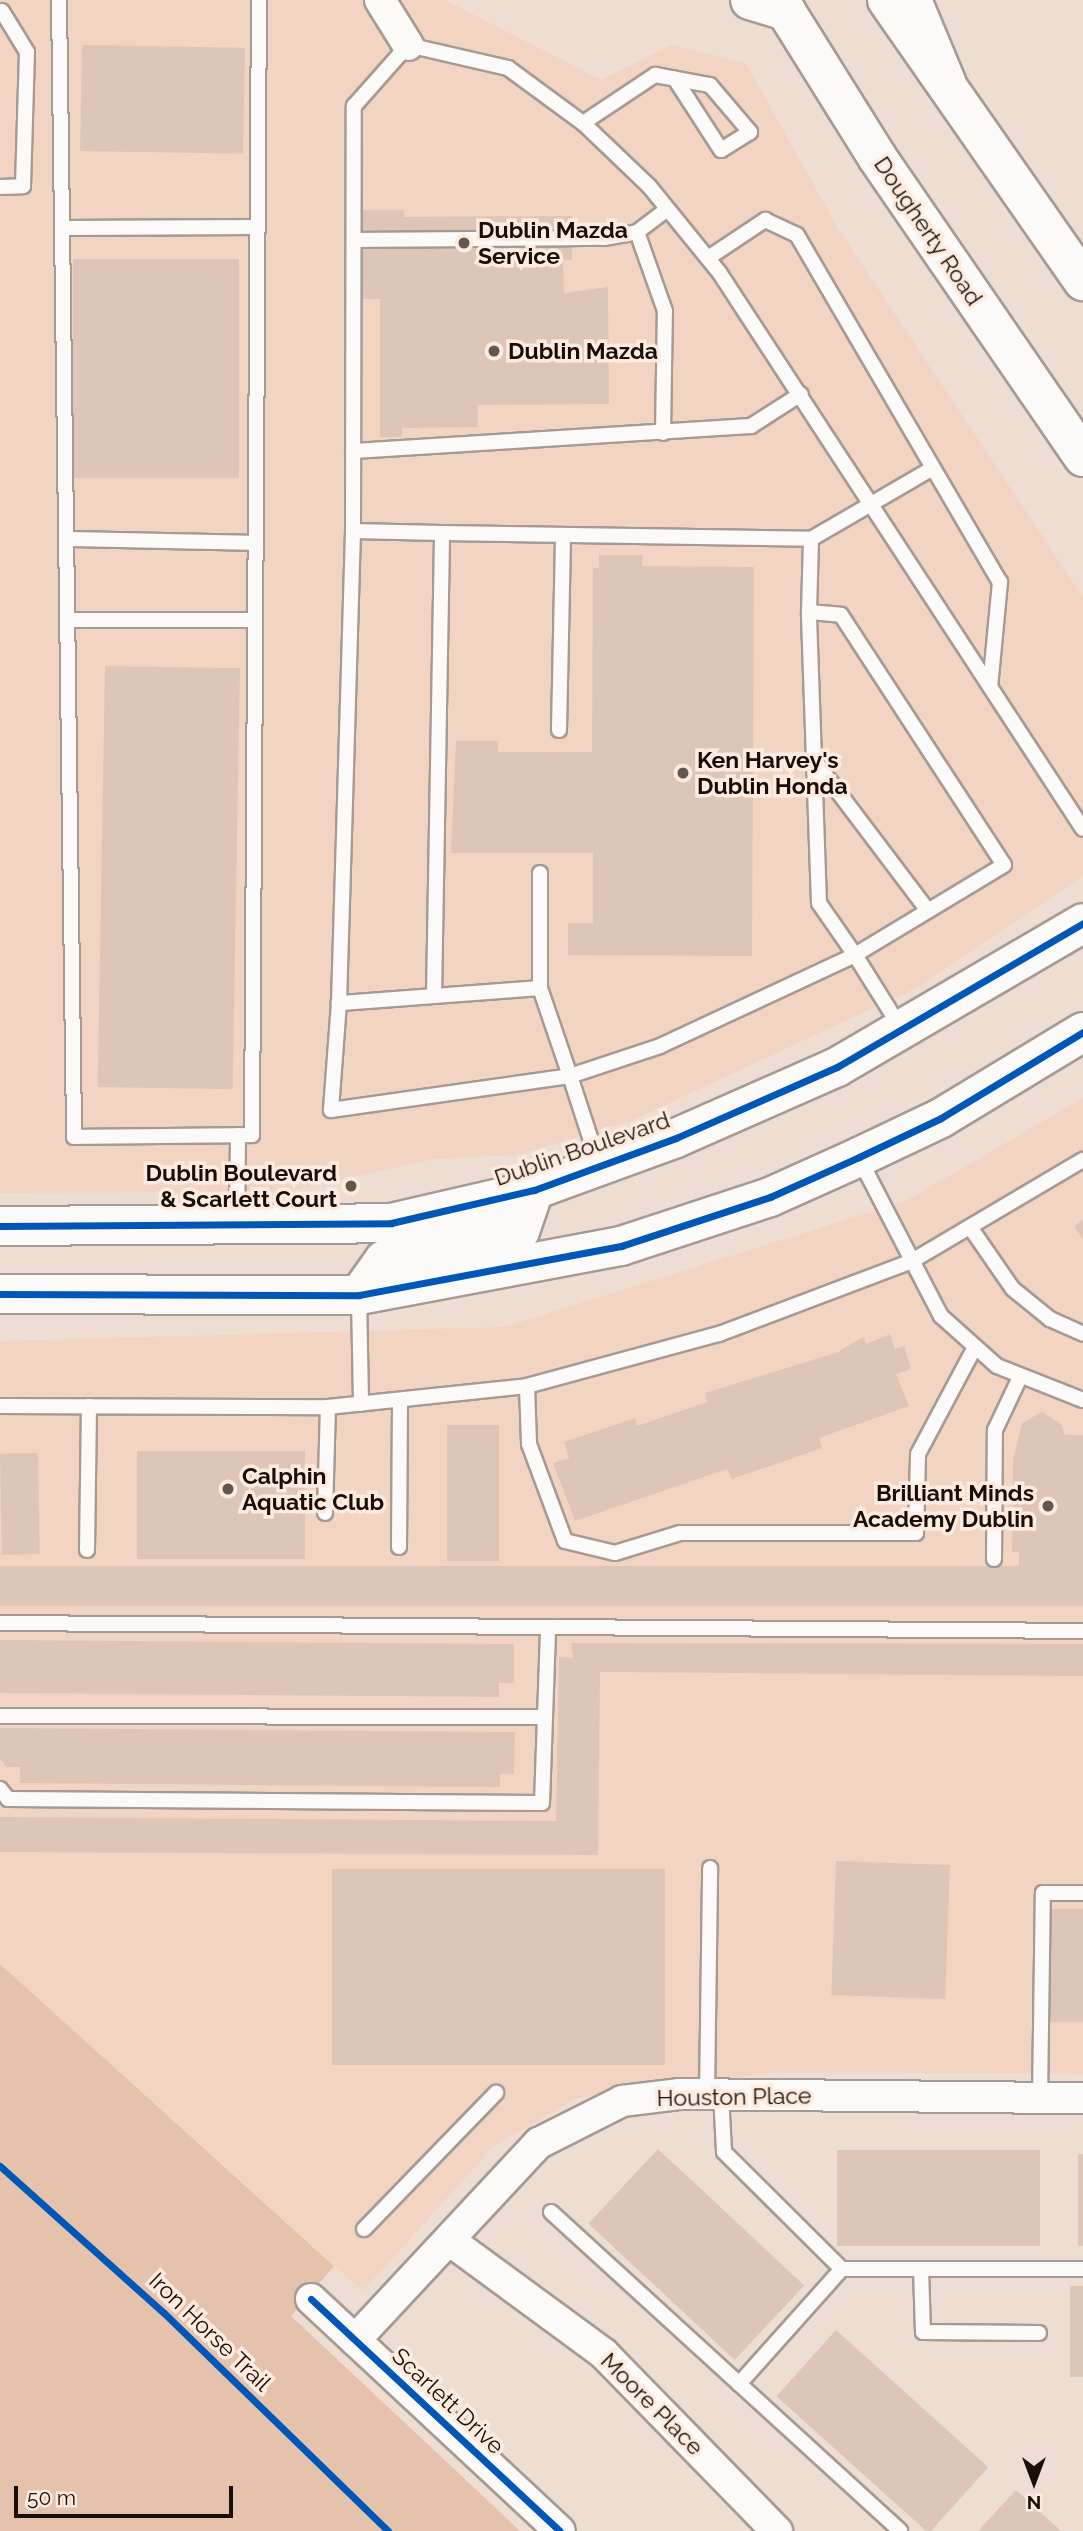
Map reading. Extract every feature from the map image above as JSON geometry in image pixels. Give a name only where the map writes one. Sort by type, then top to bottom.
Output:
[{"type":"main road","points":[[750,0],[783,5]]},
{"type":"main road","points":[[887,0],[1083,281]]},
{"type":"main road","points":[[912,0],[947,84]]},
{"type":"main road","name":"Dougherty Road","points":[[783,5],[877,157],[1083,457]]},
{"type":"main road","name":"Dublin Boulevard","points":[[0,1226],[237,1228],[391,1223],[534,1190],[599,1166],[825,1072],[902,1031],[1083,923]]},
{"type":"main road","points":[[0,1294],[359,1295],[621,1245],[770,1197],[859,1157],[941,1118],[1083,1032]]},
{"type":"main road","points":[[359,1295],[384,1260],[520,1231],[534,1190]]},
{"type":"street","points":[[380,0],[408,45]]},
{"type":"street","name":"Houston Place","points":[[355,2340],[539,2143],[586,2115],[622,2101],[714,2094],[1083,2098]]},
{"type":"street","name":"Moore Place","points":[[449,2239],[604,2354],[777,2531]]},
{"type":"street","name":"Scarlett Drive","points":[[311,2299],[559,2531]]},
{"type":"lane","points":[[59,0],[75,1137],[252,1135],[259,0]]},
{"type":"lane","points":[[0,187],[23,186],[27,52],[2,7]]},
{"type":"lane","points":[[809,612],[841,615],[1004,865],[855,955],[660,1046],[570,1076],[331,1110],[339,1003],[353,531],[354,106],[408,45],[508,68],[583,123],[667,209],[708,258],[801,394],[1083,828]]},
{"type":"lane","points":[[583,123],[655,75],[710,85],[750,132],[721,150],[675,79]]},
{"type":"lane","points":[[354,240],[604,239],[637,232],[667,209]]},
{"type":"lane","points":[[708,258],[765,220],[797,235],[1000,582],[990,687]]},
{"type":"lane","points":[[62,228],[257,227]]},
{"type":"lane","points":[[637,232],[665,311],[663,433]]},
{"type":"lane","points":[[353,451],[751,426],[801,394]]},
{"type":"lane","points":[[353,531],[811,539],[870,500],[933,468]]},
{"type":"lane","points":[[434,996],[442,533]]},
{"type":"lane","points":[[559,730],[563,535]]},
{"type":"lane","points":[[66,539],[254,543]]},
{"type":"lane","points":[[811,539],[809,612],[819,903],[902,1031]]},
{"type":"lane","points":[[68,620],[254,621]]},
{"type":"lane","points":[[814,761],[928,911]]},
{"type":"lane","points":[[540,873],[540,988],[599,1166]]},
{"type":"lane","points":[[339,1003],[540,988]]},
{"type":"lane","points":[[237,1228],[238,1135]]},
{"type":"lane","points":[[859,1157],[941,1316],[975,1347],[1020,1377],[1083,1400]]},
{"type":"lane","points":[[0,1406],[328,1407],[527,1387],[719,1335],[912,1261],[1083,1160]]},
{"type":"lane","points":[[970,1227],[1013,1289],[1049,1320],[1083,1334]]},
{"type":"lane","points":[[359,1295],[361,1404]]},
{"type":"lane","points":[[527,1387],[529,1444],[565,1541],[615,1553],[680,1533],[916,1533],[918,1454],[975,1347]]},
{"type":"lane","points":[[993,1559],[995,1430],[1020,1377]]},
{"type":"lane","points":[[399,1547],[400,1400]]},
{"type":"lane","points":[[87,1550],[89,1406]]},
{"type":"lane","points":[[326,1513],[328,1407]]},
{"type":"lane","points":[[0,1623],[1083,1631]]},
{"type":"lane","points":[[0,1789],[8,1799],[542,1802],[548,1628]]},
{"type":"lane","points":[[0,1716],[545,1717]]},
{"type":"lane","points":[[710,1868],[714,2094],[724,2152],[842,2269],[1083,2269]]},
{"type":"lane","points":[[1040,2098],[1043,1893],[1083,1893]]},
{"type":"lane","points":[[364,2229],[496,2093]]},
{"type":"lane","points":[[551,2212],[900,2531]]},
{"type":"lane","points":[[739,2384],[842,2269]]},
{"type":"lane","points":[[920,2269],[923,2332],[1040,2333]]},
{"type":"shaded area","points":[[0,0],[445,0],[601,80],[672,45],[746,63],[839,230],[1083,597],[1083,876],[920,986],[633,1120],[517,1155],[434,1159],[286,1192],[0,1193]]},
{"type":"shaded area","points":[[1083,1098],[1083,2074],[777,2072],[577,2098],[493,2147],[363,2291],[0,1964],[0,1341],[504,1327],[906,1201]]},
{"type":"shaded area","points":[[0,1964],[334,2266],[291,2316],[520,2531],[0,2531]]},
{"type":"building","points":[[82,45],[245,48],[243,154],[80,151]]},
{"type":"building","name":"Dublin Mazda","points":[[358,210],[404,210],[404,217],[572,216],[572,260],[563,260],[564,293],[608,287],[609,404],[478,405],[478,427],[402,428],[402,437],[380,437],[380,299],[358,299]]},
{"type":"building","points":[[73,259],[239,259],[239,478],[73,478]]},
{"type":"building","points":[[599,555],[643,555],[642,566],[754,567],[752,956],[568,955],[568,923],[593,923],[593,853],[451,853],[456,741],[498,741],[498,752],[592,752],[593,568],[599,568]]},
{"type":"building","points":[[105,666],[240,668],[233,1089],[98,1087]]},
{"type":"building","points":[[1083,1220],[1083,1240],[1074,1226]]},
{"type":"building","points":[[890,1334],[895,1349],[904,1346],[911,1369],[896,1374],[909,1406],[819,1438],[822,1448],[732,1479],[727,1469],[575,1521],[553,1463],[569,1458],[564,1442],[635,1418],[637,1426],[707,1402],[705,1393],[838,1352],[863,1337],[866,1344]]},
{"type":"building","name":"Brilliant Minds Academy Dublin","points":[[1042,1412],[1061,1424],[1065,1435],[1083,1435],[1083,1571],[1019,1570],[1019,1552],[1012,1552],[1013,1460],[1022,1423]]},
{"type":"building","points":[[447,1425],[499,1425],[499,1561],[447,1561]]},
{"type":"building","points":[[137,1451],[305,1451],[305,1559],[137,1559]]},
{"type":"building","points":[[38,1453],[40,1554],[2,1555],[0,1454]]},
{"type":"building","points":[[0,1566],[1083,1566],[1083,1606],[0,1606]]},
{"type":"building","points":[[0,1640],[514,1644],[514,1683],[499,1683],[499,1697],[0,1693]]},
{"type":"building","points":[[571,1643],[1083,1644],[1083,1676],[600,1672],[598,1855],[0,1852],[0,1817],[556,1821],[559,1657],[573,1658]]},
{"type":"building","points":[[0,1728],[515,1732],[514,1774],[500,1774],[500,1787],[20,1783],[20,1767],[6,1767],[0,1758]]},
{"type":"building","points":[[836,1861],[950,1865],[945,1999],[831,1995]]},
{"type":"building","points":[[332,1869],[665,1869],[665,2065],[332,2065]]},
{"type":"building","points":[[1050,1909],[1083,1909],[1083,2022],[1050,2022]]},
{"type":"building","points":[[658,2149],[804,2285],[735,2360],[588,2224]]},
{"type":"building","points":[[837,2150],[1040,2150],[1040,2246],[837,2246]]},
{"type":"building","points":[[1078,2154],[1083,2154],[1083,2246],[1078,2246]]},
{"type":"building","points":[[1070,2286],[1083,2286],[1083,2377],[1070,2377]]},
{"type":"building","points":[[836,2330],[988,2467],[931,2531],[926,2531],[776,2396]]},
{"type":"building","points":[[1016,2490],[1061,2531],[978,2531]]},
{"type":"cycle path","points":[[0,1226],[391,1223],[534,1190],[676,1138],[837,1067],[1083,923]]},
{"type":"cycle path","points":[[0,1294],[359,1295],[621,1246],[770,1197],[859,1157],[941,1118],[1083,1032]]},
{"type":"cycle path","name":"Iron Horse Trail","points":[[0,2166],[164,2313],[388,2531]]},
{"type":"cycle path","points":[[311,2299],[560,2531]]},
{"type":"place","name":"Dublin Mazda Service","points":[[464,243]]},
{"type":"place","name":"Dublin Mazda","points":[[494,351]]},
{"type":"place","name":"Ken Harvey's Dublin Honda","points":[[683,773]]},
{"type":"place","name":"Dublin Boulevard & Scarlett Court","points":[[351,1186]]},
{"type":"place","name":"Calphin Aquatic Club","points":[[228,1489]]},
{"type":"place","name":"Brilliant Minds Academy Dublin","points":[[1048,1506]]}]
